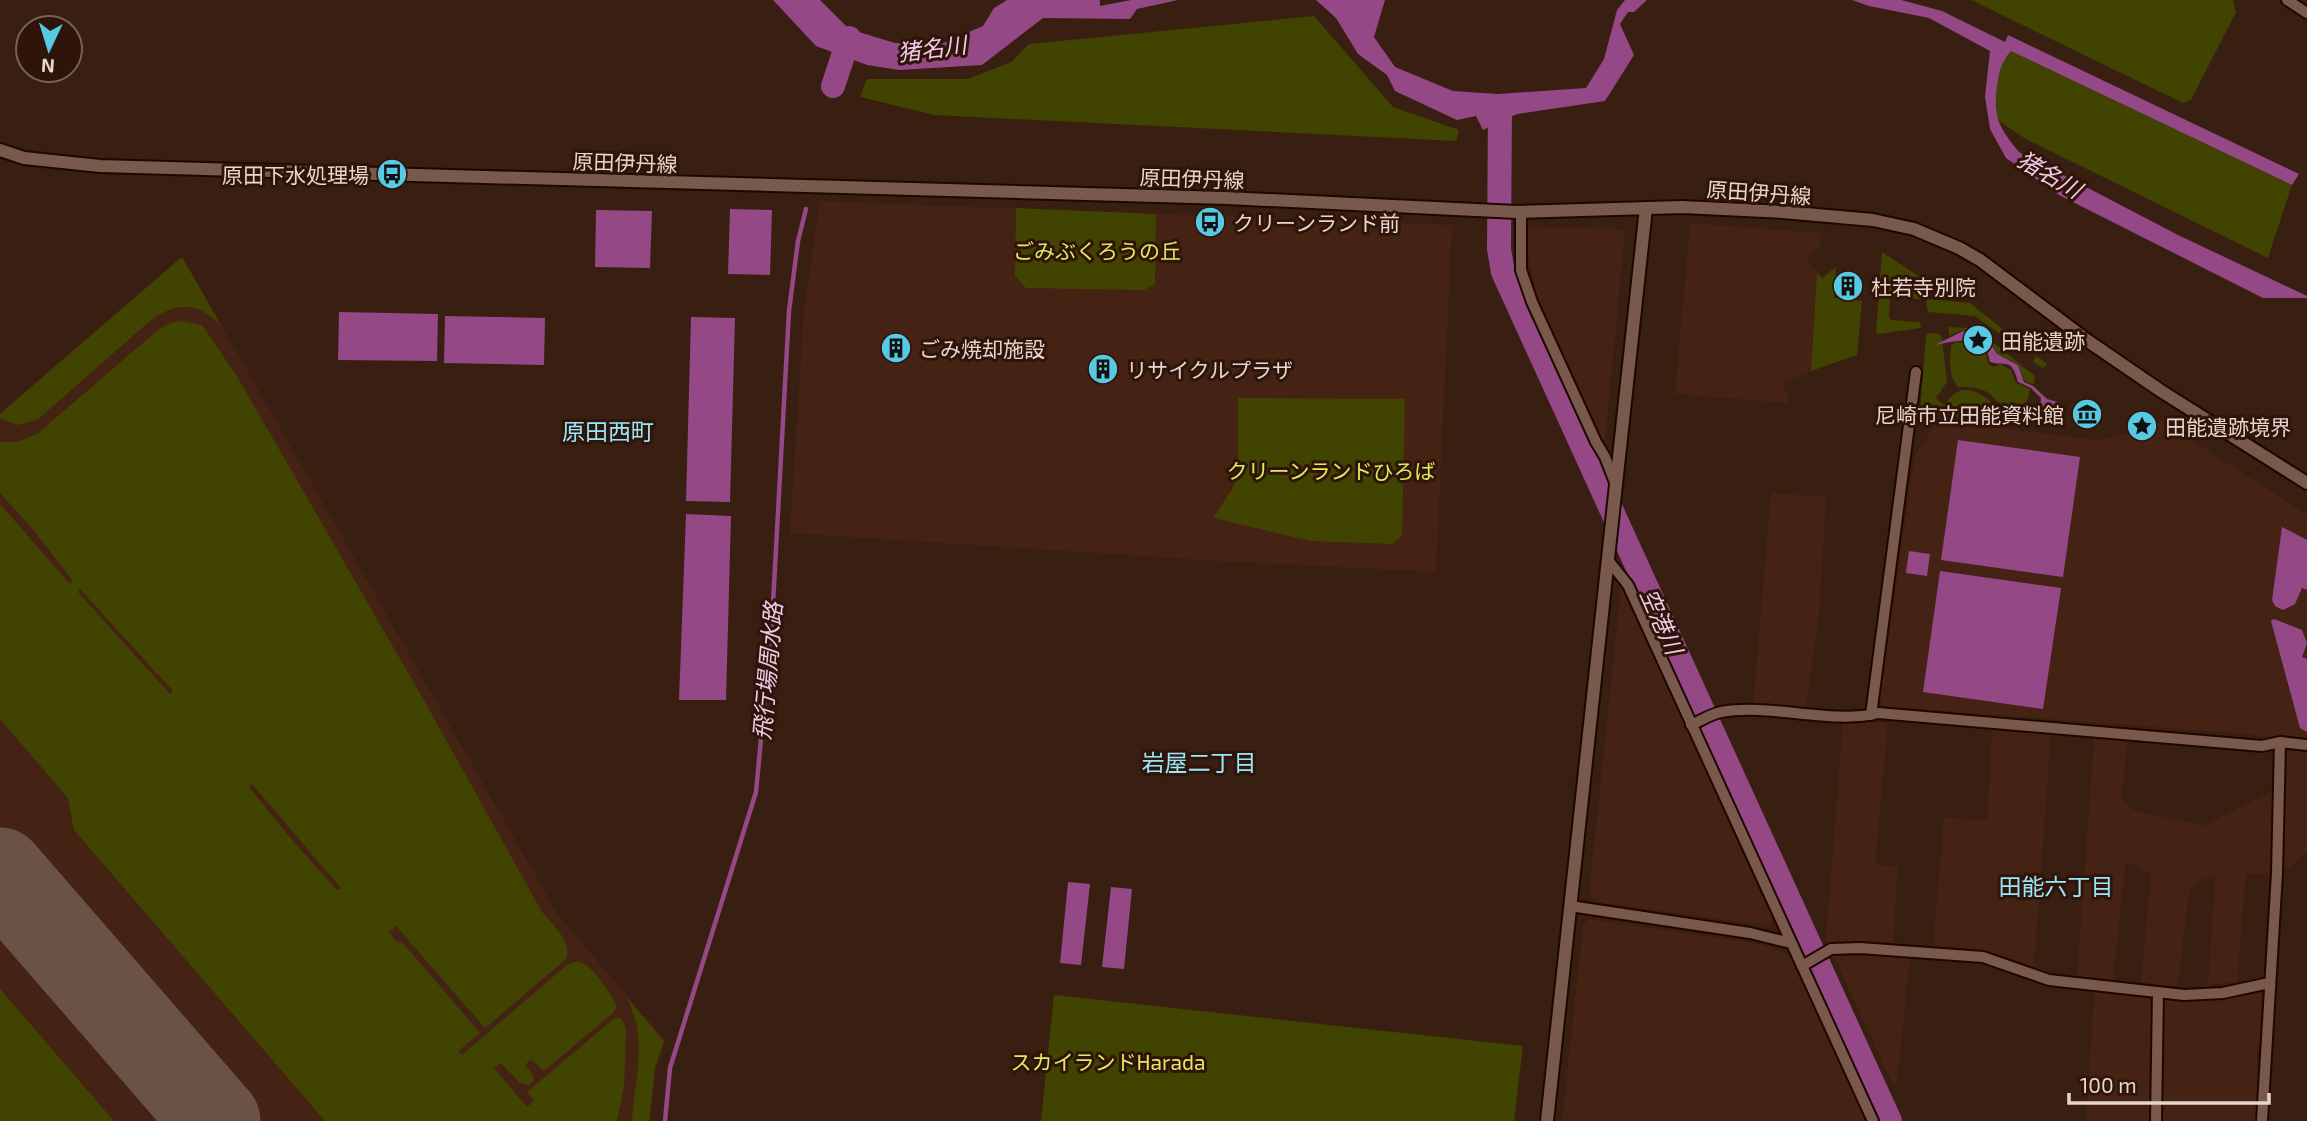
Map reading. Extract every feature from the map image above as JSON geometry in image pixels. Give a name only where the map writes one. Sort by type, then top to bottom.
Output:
[{"type":"street","points":[[2287,0],[2307,13]]},
{"type":"street","name":"原田伊丹線","points":[[0,150],[24,158],[100,166],[1227,198],[1519,212],[1646,208],[1783,212],[1873,220],[1897,224],[1938,239],[1980,260],[2150,384],[2307,483]]},
{"type":"street","points":[[1547,1121],[1646,208]]},
{"type":"street","points":[[1519,212],[1521,270],[1532,302],[1616,485]]},
{"type":"street","points":[[1871,715],[1916,372]]},
{"type":"street","points":[[1609,553],[1628,584],[1694,724],[1791,943],[1805,964],[1873,1121]]},
{"type":"street","points":[[1694,724],[1717,713],[1769,711],[1861,717],[1878,713],[2262,746],[2280,742],[2307,746]]},
{"type":"street","points":[[2262,1121],[2277,873],[2280,742]]},
{"type":"street","points":[[1570,906],[1750,933],[1791,943]]},
{"type":"street","points":[[1805,964],[1831,949],[1860,948],[1983,957],[2049,980],[2184,995],[2223,993],[2269,983]]},
{"type":"street","points":[[2156,1121],[2158,992]]},
{"type":"shaded area","points":[[820,201],[1452,225],[1436,572],[1201,560],[790,533],[804,310]]},
{"type":"shaded area","points":[[1690,223],[1820,233],[1820,246],[1806,258],[1817,272],[1811,371],[1782,384],[1788,396],[1787,403],[1675,394]]},
{"type":"shaded area","points":[[1527,227],[1622,229],[1625,232],[1605,440],[1601,440],[1536,295]]},
{"type":"shaded area","points":[[182,256],[558,915],[666,1041],[656,1068],[650,1121],[0,1121],[0,413]]},
{"type":"shaded area","points":[[2161,420],[2307,515],[2307,739],[1884,706],[1879,698],[1915,455],[1938,421],[2099,440],[2120,434],[2149,435]]},
{"type":"shaded area","points":[[1771,493],[1826,497],[1819,616],[1806,708],[1753,706]]},
{"type":"shaded area","points":[[1621,586],[1624,586],[1774,918],[1770,926],[1596,902],[1589,894]]},
{"type":"shaded area","points":[[1843,720],[1888,723],[1875,865],[1898,867],[1893,943],[1827,943]]},
{"type":"shaded area","points":[[1992,730],[2051,734],[2034,968],[1990,951],[1933,945],[1944,817],[1987,821]]},
{"type":"shaded area","points":[[2094,739],[2127,742],[2122,798],[2133,810],[2203,826],[2271,792],[2276,795],[2270,875],[2246,874],[2237,982],[2208,985],[2215,877],[2200,880],[2189,892],[2178,986],[2141,982],[2151,873],[2126,861],[2113,980],[2077,976]]},
{"type":"shaded area","points":[[2286,749],[2307,749],[2307,851],[2287,869],[2281,869]]},
{"type":"shaded area","points":[[1588,919],[1761,944],[1790,955],[1866,1121],[1562,1121],[1583,926]]},
{"type":"shaded area","points":[[1835,955],[1910,957],[1897,1085],[1894,1086]]},
{"type":"shaded area","points":[[2094,992],[2154,996],[2151,1121],[2086,1121]]},
{"type":"shaded area","points":[[2261,993],[2257,1121],[2163,1121],[2165,999]]},
{"type":"green space","points":[[1971,0],[2233,0],[2236,12],[2191,100],[2183,103]]},
{"type":"green space","points":[[1314,16],[1393,107],[1459,130],[1456,141],[934,115],[860,97],[867,79],[968,79],[1011,62],[1029,44]]},
{"type":"green space","points":[[2011,51],[2292,185],[2268,258],[2026,139],[1999,121],[1994,109],[1999,67]]},
{"type":"green space","name":"ごみぶくろうの丘","points":[[1016,208],[1156,214],[1155,284],[1144,290],[1026,288],[1015,276]]},
{"type":"green space","points":[[1882,252],[1923,279],[1920,299],[1890,298],[1889,317],[1891,320],[1920,322],[1921,328],[1878,334],[1876,332]]},
{"type":"green space","points":[[182,257],[221,325],[195,308],[179,307],[170,310],[151,320],[37,420],[17,425],[0,418],[0,414]]},
{"type":"green space","points":[[1836,267],[1834,298],[1862,301],[1857,355],[1811,371],[1817,272],[1822,278]]},
{"type":"green space","points":[[1928,299],[1970,303],[2047,364],[2043,368],[2033,362],[2036,356],[2027,349],[2023,351],[1975,316],[1928,312]]},
{"type":"green space","points":[[181,321],[202,325],[238,378],[542,912],[564,939],[567,952],[566,959],[485,1028],[396,926],[389,932],[397,942],[402,942],[480,1033],[458,1051],[462,1055],[567,965],[578,962],[593,971],[615,1001],[617,1006],[614,1012],[544,1071],[531,1059],[525,1065],[534,1076],[534,1081],[528,1085],[520,1083],[501,1063],[494,1068],[527,1107],[534,1101],[527,1092],[616,1017],[622,1019],[626,1028],[624,1087],[617,1121],[325,1121],[74,830],[68,798],[0,719],[0,504],[70,584],[73,581],[31,527],[0,493],[0,442],[17,442],[37,434],[158,330],[170,323]],"holes":[[[80,589],[173,691],[170,694],[78,592]],[[252,784],[341,888],[337,890],[292,840],[249,787]]]},
{"type":"green space","points":[[1949,327],[1972,328],[1984,335],[2035,376],[2034,384],[2025,380],[2018,364],[1997,354],[1992,343],[1978,333],[1963,330],[1949,336]]},
{"type":"green space","points":[[1928,333],[1939,334],[1942,338],[1947,382],[1936,398],[1943,405],[1957,392],[1975,392],[1999,410],[1998,422],[1920,410]]},
{"type":"green space","points":[[1957,342],[1983,347],[1986,349],[1988,364],[1994,367],[2000,364],[2011,370],[2016,383],[2030,389],[2024,405],[2019,409],[2009,409],[1985,391],[1958,387],[1950,362],[1951,345]]},
{"type":"green space","name":"クリーンランドひろば","points":[[1238,398],[1405,399],[1402,536],[1392,544],[1311,541],[1213,518],[1233,488],[1238,471]]},
{"type":"green space","points":[[0,989],[114,1121],[0,1121]]},
{"type":"green space","name":"スカイランドHarada","points":[[1054,995],[1523,1046],[1514,1121],[1041,1121]]},
{"type":"green space","points":[[627,998],[664,1041],[655,1067],[649,1121],[632,1121],[639,1043]]},
{"type":"water","name":"猪名川","points":[[773,0],[820,0],[849,29],[895,43],[941,44],[983,26],[994,8],[1007,0],[1100,0],[1100,6],[1131,0],[1178,0],[1137,9],[1130,19],[1043,18],[982,65],[899,70],[867,65],[816,46]]},
{"type":"water","points":[[1316,0],[1385,0],[1374,37],[1395,67],[1453,91],[1498,94],[1586,88],[1604,59],[1617,10],[1625,0],[1647,0],[1634,12],[1628,12],[1620,24],[1634,55],[1605,101],[1517,114],[1483,130],[1476,116],[1457,120],[1395,91],[1387,75],[1358,54],[1336,18]]},
{"type":"water","name":"猪名川","points":[[1852,0],[1901,0],[1942,11],[2005,42],[2008,35],[2299,174],[2292,185],[2011,51],[2001,67],[1996,97],[1997,114],[2002,129],[2019,152],[2178,235],[2307,298],[2263,298],[2059,195],[2006,158],[1990,129],[1985,97],[1990,51],[1929,18]]},
{"type":"water","points":[[730,209],[772,210],[770,275],[728,274]]},
{"type":"water","points":[[596,210],[652,211],[650,268],[595,267]]},
{"type":"water","points":[[339,312],[438,314],[437,361],[338,360]]},
{"type":"water","points":[[445,316],[545,318],[544,365],[444,363]]},
{"type":"water","points":[[691,317],[735,318],[730,502],[686,501]]},
{"type":"water","points":[[1963,331],[1983,337],[1997,354],[2018,365],[2024,382],[2033,386],[2047,399],[2061,403],[2059,423],[2039,421],[2041,398],[2031,388],[2018,382],[2011,366],[1990,362],[1986,346],[1967,340],[1935,345]]},
{"type":"water","points":[[1958,440],[2080,457],[2063,577],[1941,560]]},
{"type":"water","points":[[686,514],[731,516],[726,700],[679,700]]},
{"type":"water","points":[[2282,527],[2307,540],[2307,590],[2302,588],[2295,604],[2283,610],[2275,606],[2272,600]]},
{"type":"water","points":[[1909,551],[1930,554],[1927,576],[1906,573]]},
{"type":"water","points":[[1940,571],[2061,588],[2043,709],[1923,692]]},
{"type":"water","points":[[2274,619],[2302,630],[2307,643],[2302,657],[2307,659],[2307,732],[2300,728],[2271,621]]},
{"type":"water","points":[[1068,882],[1090,884],[1081,965],[1060,963]]},
{"type":"water","points":[[1111,887],[1132,889],[1124,969],[1102,967]]},
{"type":"waterway","name":"飛行場周水路","points":[[833,86],[849,38]]},
{"type":"waterway","name":"空港川","points":[[1500,107],[1499,249],[1503,272],[1890,1121]]},
{"type":"waterway","name":"飛行場周水路","points":[[665,1121],[670,1068],[756,792],[772,622],[789,311],[798,241],[806,209]]},
{"type":"taxiway","points":[[0,874],[14,889]]},
{"type":"runway","points":[[0,872],[216,1121]]},
{"type":"place","name":"原田下水処理場","points":[[392,174]]},
{"type":"place","name":"クリーンランド前","points":[[1210,222]]},
{"type":"place","name":"杜若寺別院","points":[[1848,286]]},
{"type":"place","name":"田能遺跡","points":[[1978,340]]},
{"type":"place","name":"ごみ焼却施設","points":[[896,348]]},
{"type":"place","name":"リサイクルプラザ","points":[[1103,369]]},
{"type":"place","name":"尼崎市立田能資料館","points":[[2087,414]]},
{"type":"place","name":"田能遺跡境界","points":[[2142,426]]},
{"type":"district","name":"原田西町","points":[[608,431]]},
{"type":"district","name":"岩屋二丁目","points":[[1199,762]]},
{"type":"district","name":"田能六丁目","points":[[2056,886]]}]
